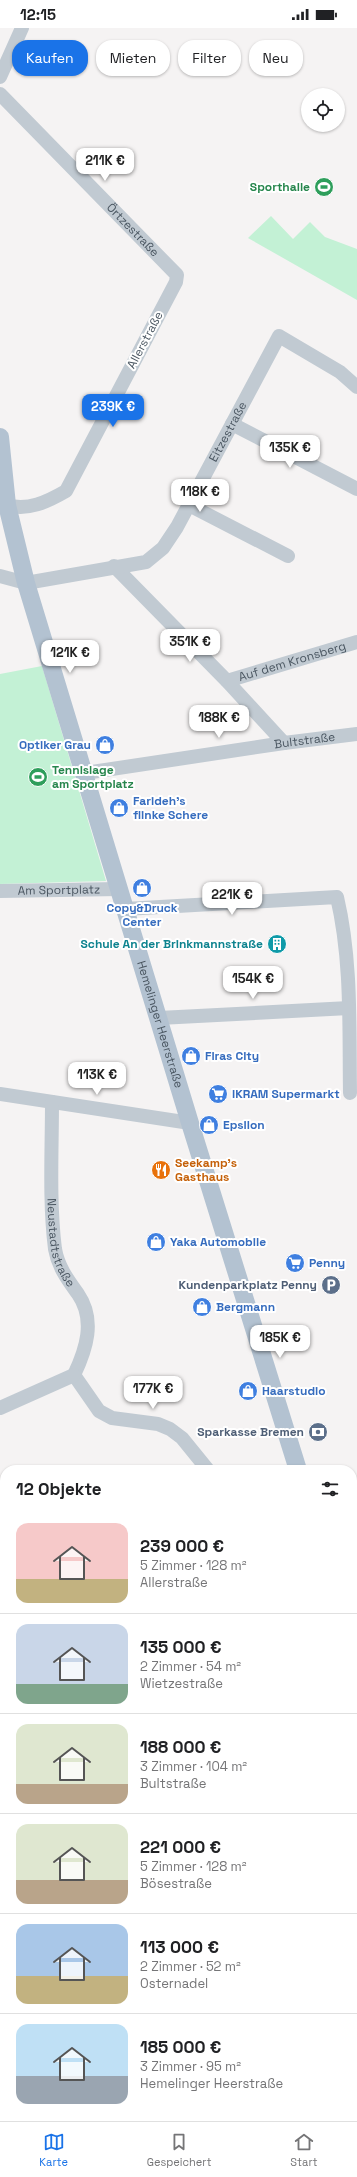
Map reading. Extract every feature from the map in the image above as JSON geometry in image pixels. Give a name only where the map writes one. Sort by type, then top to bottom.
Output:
[{"type":"main road","name":"Hemelinger Heerstraße","points":[[0,437],[6,506],[26,583],[85,773],[190,1124],[296,1465]]},
{"type":"street","points":[[0,77],[22,28]]},
{"type":"street","name":"Örtzestraße","points":[[0,94],[177,275],[176,282]]},
{"type":"street","name":"Allerstraße","points":[[6,506],[18,508],[47,502],[66,491],[176,282]]},
{"type":"street","name":"Eitzestraße","points":[[26,583],[114,566],[146,562],[162,548],[190,504],[279,336],[340,372],[357,387]]},
{"type":"street","points":[[232,424],[357,489]]},
{"type":"street","points":[[190,504],[288,556]]},
{"type":"street","points":[[114,566],[227,681],[284,743]]},
{"type":"street","points":[[0,576],[26,583]]},
{"type":"street","name":"Auf dem Kronsberg","points":[[227,681],[357,642]]},
{"type":"street","name":"Bultstraße","points":[[85,773],[284,743],[357,734]]},
{"type":"street","name":"Am Sportplatz","points":[[0,891],[119,889]]},
{"type":"street","points":[[125,909],[337,897],[344,927],[349,1008],[350,1093]]},
{"type":"street","points":[[159,1018],[349,1008]]},
{"type":"street","points":[[0,1094],[190,1124]]},
{"type":"street","name":"Neustadtstraße","points":[[52,1102],[52,1210],[56,1250],[65,1276],[80,1296],[87,1313],[89,1328],[85,1348],[74,1375]]},
{"type":"street","points":[[0,1408],[74,1375],[99,1411],[112,1418],[158,1424],[170,1429],[182,1438],[204,1465]]},
{"type":"green space","points":[[271,216],[293,239],[310,222],[325,237],[357,249],[357,300],[248,238]]},
{"type":"green space","name":"Tennislage am Sportplatz","points":[[42,666],[106,881],[0,884],[0,674]]},
{"type":"place","name":"Sporthalle","points":[[324,187]]},
{"type":"place","name":"Optiker Grau","points":[[105,745]]},
{"type":"place","name":"Tennislage am Sportplatz","points":[[38,777]]},
{"type":"place","name":"Farideh's flinke Schere","points":[[119,808]]},
{"type":"place","name":"Copy&Druck Center","points":[[142,888]]},
{"type":"place","name":"Schule An der Brinkmannstraße","points":[[277,944]]},
{"type":"place","name":"Firas City","points":[[191,1056]]},
{"type":"place","name":"IKRAM Supermarkt","points":[[218,1094]]},
{"type":"place","name":"Epsilon","points":[[209,1125]]},
{"type":"place","name":"Seekamp's Gasthaus","points":[[161,1170]]},
{"type":"place","name":"Yaka Automobile","points":[[156,1242]]},
{"type":"place","name":"Penny","points":[[295,1263]]},
{"type":"place","name":"Kundenparkplatz Penny","points":[[331,1285]]},
{"type":"place","name":"Bergmann","points":[[202,1307]]},
{"type":"place","name":"Haarstudio","points":[[248,1391]]},
{"type":"place","name":"Sparkasse Bremen","points":[[318,1432]]}]
